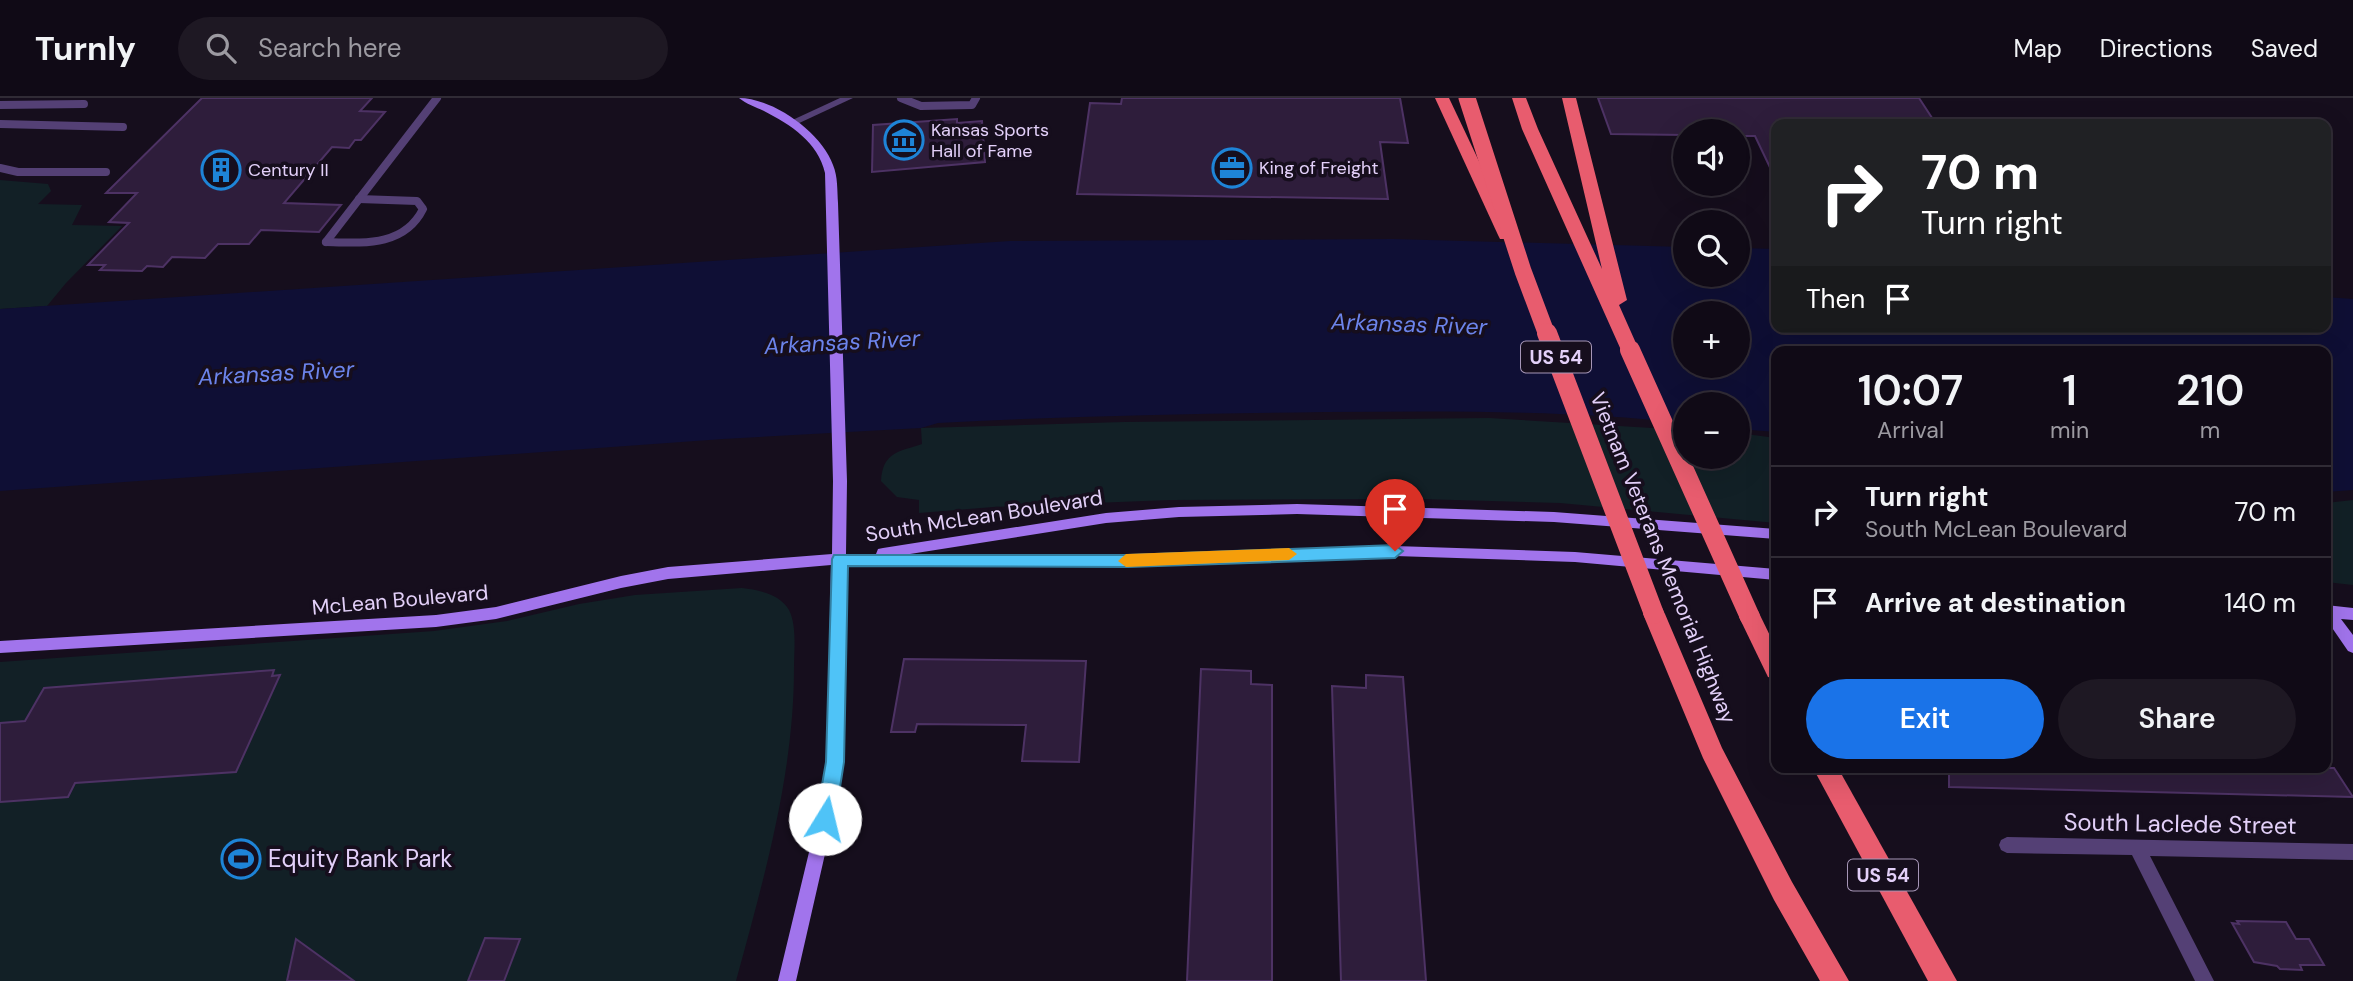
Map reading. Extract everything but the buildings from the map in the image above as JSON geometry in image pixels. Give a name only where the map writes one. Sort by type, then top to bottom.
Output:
[{"type":"highway","points":[[1441,98],[1523,271]]},
{"type":"highway","name":"Vietnam Veterans Memorial Highway","points":[[1467,98],[1523,271],[1654,614],[1711,751],[1783,891],[1835,981]]},
{"type":"highway","points":[[1519,98],[1530,129],[1771,660]]},
{"type":"highway","points":[[1569,98],[1630,350]]},
{"type":"highway","name":"US 54","points":[[1828,773],[1943,981]]},
{"type":"main road","points":[[744,98],[791,123],[820,146],[829,166],[834,202],[840,481],[835,762],[825,819],[787,981]]},
{"type":"main road","name":"South McLean Boulevard","points":[[840,559],[1106,518],[1205,511],[1297,509],[1435,512],[1555,517],[1771,534]]},
{"type":"main road","name":"South McLean Boulevard","points":[[840,559],[1128,561],[1395,551],[1575,557],[1771,575]]},
{"type":"main road","name":"McLean Boulevard","points":[[0,647],[436,621],[496,613],[667,573],[840,559]]},
{"type":"main road","points":[[2331,611],[2353,614]]},
{"type":"main road","points":[[2331,617],[2353,647]]},
{"type":"street","points":[[791,123],[848,98]]},
{"type":"street","name":"South Laclede Street","points":[[2007,845],[2353,852]]},
{"type":"street","points":[[2137,847],[2205,981]]},
{"type":"lane","points":[[359,199],[417,201],[423,209],[416,225],[388,240],[326,243],[359,199],[436,98]]},
{"type":"lane","points":[[901,98],[921,106],[972,105],[976,98]]},
{"type":"lane","points":[[0,105],[84,104]]},
{"type":"lane","points":[[0,124],[123,127]]},
{"type":"lane","points":[[0,168],[18,172],[106,172]]},
{"type":"shaded area","points":[[0,180],[48,184],[51,191],[38,204],[82,205],[72,225],[122,226],[47,306],[0,309]]},
{"type":"shaded area","points":[[1489,418],[1673,429],[1673,469],[1750,469],[1750,435],[1771,437],[1771,523],[1560,503],[1420,499],[1170,500],[993,507],[919,513],[919,500],[897,497],[881,481],[885,464],[893,455],[922,444],[921,428],[1124,422]]},
{"type":"shaded area","points":[[2353,500],[2353,585],[2331,583],[2331,502]]},
{"type":"shaded area","points":[[742,588],[768,594],[785,605],[793,623],[795,646],[793,708],[783,787],[767,865],[736,981],[0,981],[0,662],[434,631],[507,621],[579,604],[635,595]]},
{"type":"water","name":"Arkansas River","points":[[1393,239],[1673,247],[1673,287],[1750,287],[1750,248],[1771,249],[1771,333],[2331,333],[2331,297],[2353,299],[2353,490],[2331,492],[2331,346],[1771,346],[1771,432],[1750,430],[1750,392],[1673,392],[1673,422],[1595,416],[1460,412],[1083,417],[938,423],[921,428],[723,439],[0,491],[0,309],[1010,241]]},
{"type":"slow traffic","points":[[1126,561],[1289,554]]},
{"type":"place","name":"Kansas Sports Hall of Fame","points":[[904,140]]},
{"type":"place","name":"King of Freight","points":[[1232,168]]},
{"type":"place","name":"Century II","points":[[221,170]]},
{"type":"place","name":"Equity Bank Park","points":[[241,859]]},
{"type":"route","points":[[825,819],[835,762],[840,559],[1128,561],[1395,551]]}]
